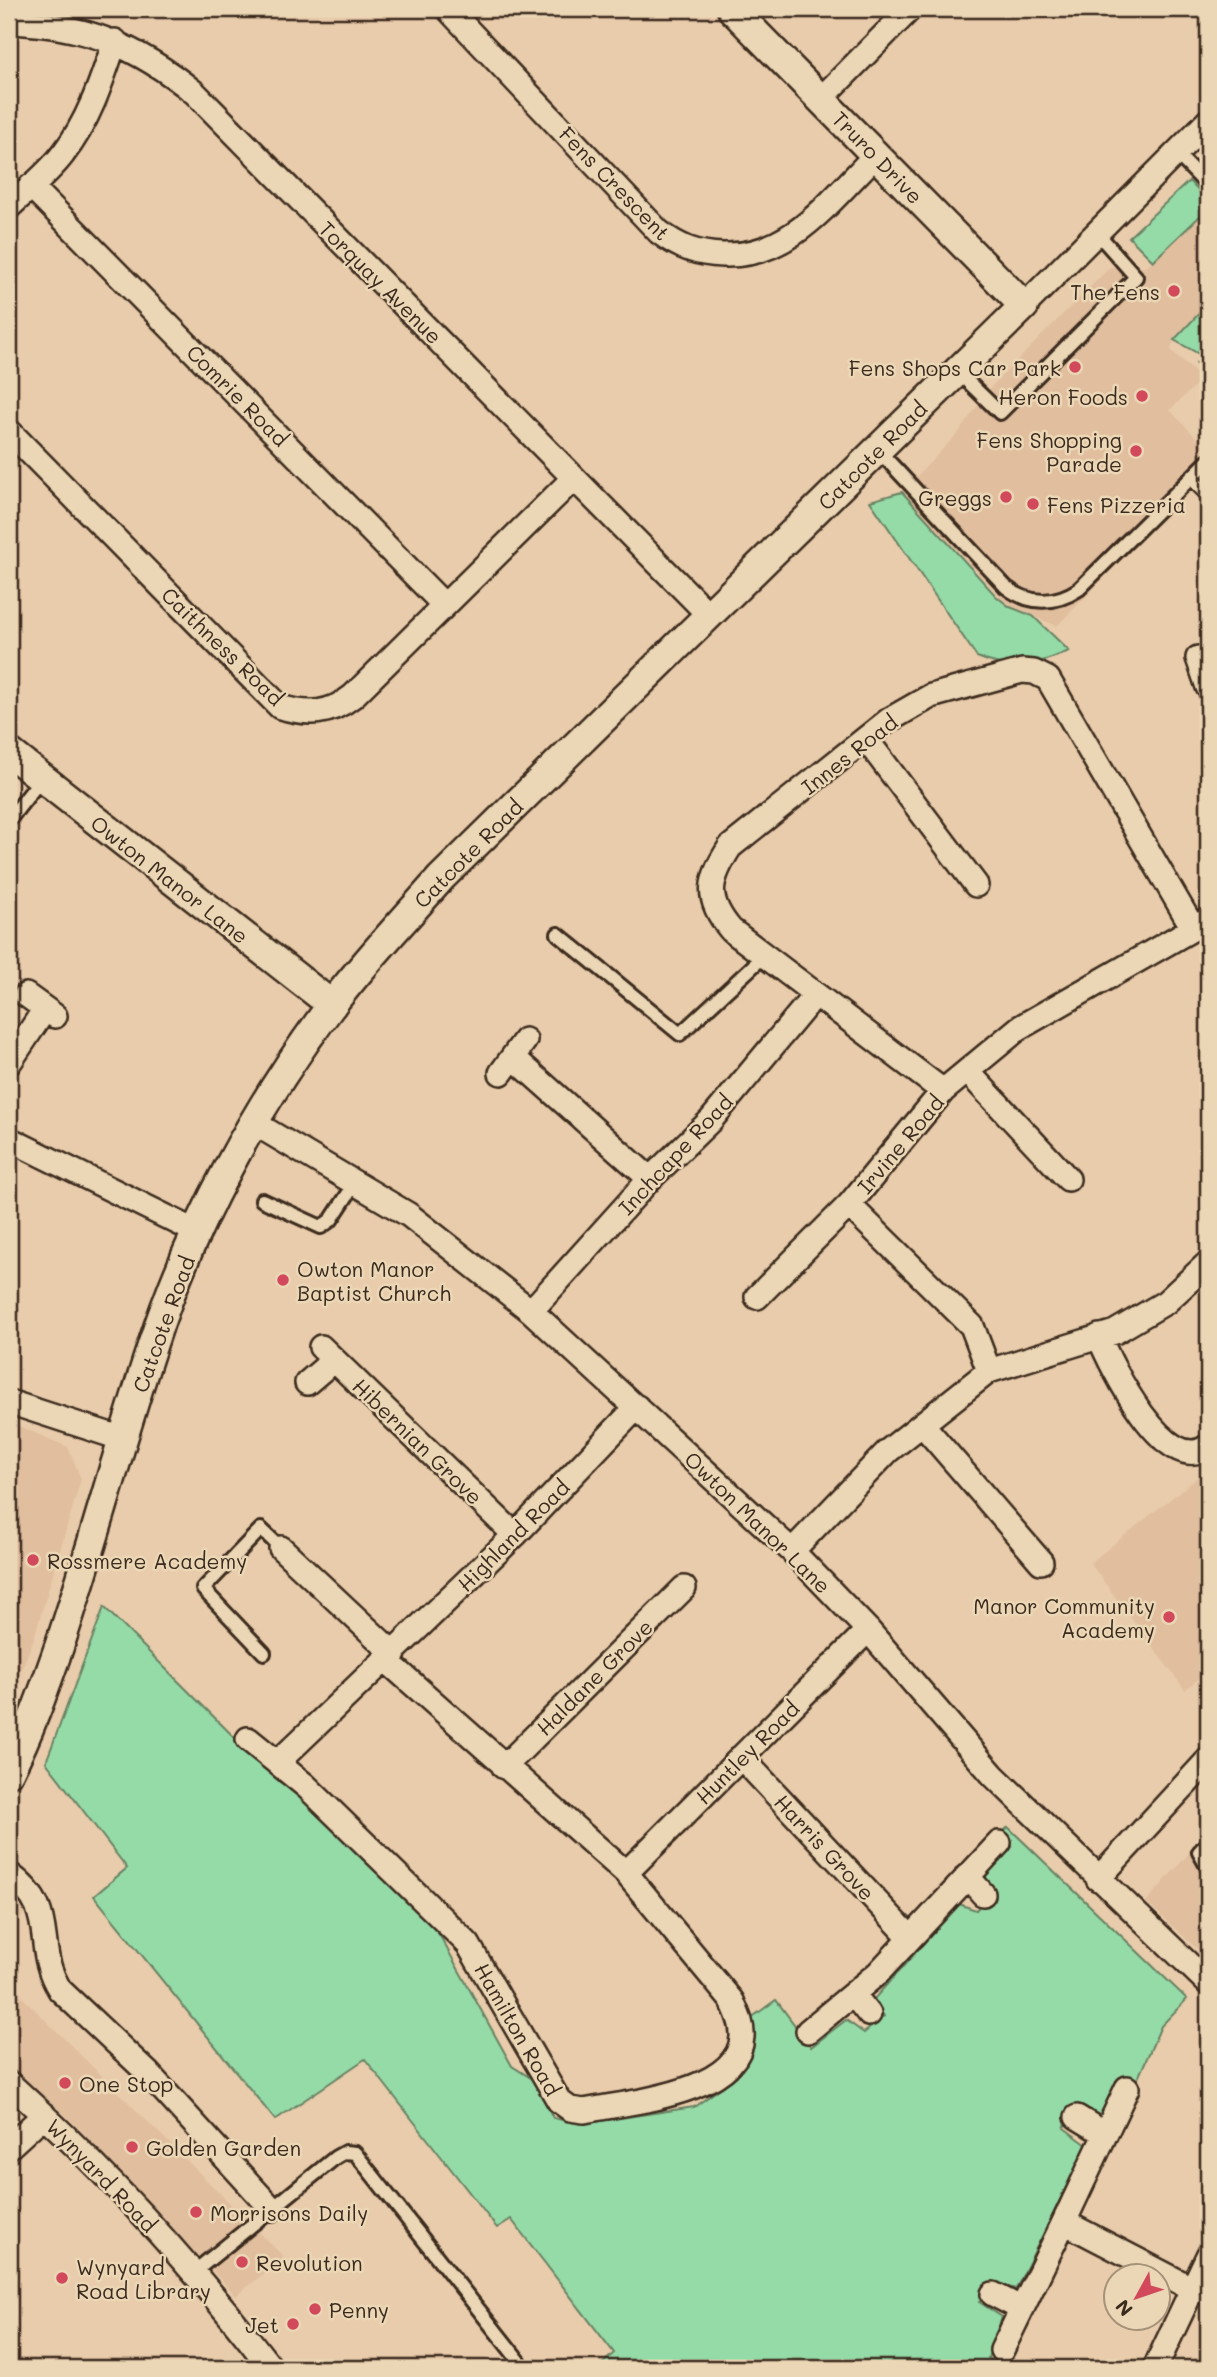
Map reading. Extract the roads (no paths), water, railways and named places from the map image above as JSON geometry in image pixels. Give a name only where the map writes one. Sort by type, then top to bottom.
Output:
[{"type":"street","name":"Fens Crescent","points":[[448,9],[659,232],[676,245],[697,254],[747,256],[771,248],[794,234],[876,155]]},
{"type":"street","name":"Truro Drive","points":[[732,9],[1024,306]]},
{"type":"street","points":[[821,99],[910,9]]},
{"type":"street","name":"Torquay Avenue","points":[[9,22],[76,28],[115,41],[166,70],[195,93],[710,616]]},
{"type":"street","points":[[9,207],[62,155],[76,135],[92,105],[115,41]]},
{"type":"street","name":"Catcote Road","points":[[9,1772],[40,1701],[152,1343],[197,1232],[254,1123],[332,1004],[372,954],[441,878],[710,616],[876,449],[967,380],[1024,306],[1208,121]]},
{"type":"street","name":"Comrie Road","points":[[31,186],[444,605]]},
{"type":"street","name":"Caithness Road","points":[[9,431],[280,707],[307,715],[333,709],[345,702],[574,478]]},
{"type":"street","points":[[1198,658],[1208,687]]},
{"type":"street","name":"Innes Road","points":[[943,1091],[731,930],[719,916],[712,901],[718,867],[730,847],[889,720],[931,696],[1022,671],[1034,672],[1048,679],[1201,924]]},
{"type":"street","points":[[866,739],[976,885]]},
{"type":"street","name":"Owton Manor Lane","points":[[9,752],[332,1004]]},
{"type":"street","name":"Irvine Road","points":[[989,1371],[972,1326],[849,1205],[943,1091],[1019,1028],[1201,924]]},
{"type":"street","name":"Inchcape Road","points":[[531,1311],[650,1179],[711,1120],[816,995]]},
{"type":"street","points":[[9,1063],[43,1007]]},
{"type":"street","points":[[513,1057],[650,1179]]},
{"type":"street","points":[[968,1072],[1066,1181]]},
{"type":"street","name":"Owton Manor Lane","points":[[254,1123],[354,1185],[409,1215],[531,1311],[792,1552],[868,1630],[993,1775],[1208,1983]]},
{"type":"street","points":[[9,1139],[197,1232]]},
{"type":"street","points":[[757,1297],[849,1205]]},
{"type":"street","points":[[792,1552],[888,1451],[989,1371],[1115,1332],[1166,1301],[1208,1263]]},
{"type":"street","points":[[1099,1336],[1118,1379],[1166,1442],[1191,1452],[1201,1452],[1208,1446]]},
{"type":"street","name":"Hibernian Grove","points":[[307,1383],[327,1353],[515,1535]]},
{"type":"street","points":[[9,1402],[123,1439]]},
{"type":"street","name":"Highland Road","points":[[278,1762],[391,1657],[515,1535],[637,1407]]},
{"type":"street","points":[[922,1424],[1041,1562]]},
{"type":"street","points":[[281,1548],[391,1657]]},
{"type":"street","name":"Haldane Grove","points":[[504,1767],[684,1588]]},
{"type":"street","name":"Huntley Road","points":[[626,1873],[868,1630]]},
{"type":"street","name":"Hamilton Road","points":[[248,1738],[278,1762],[417,1892],[468,1944],[559,2101],[570,2109],[584,2111],[689,2090],[724,2069],[737,2054],[742,2039],[741,2022],[732,2001],[626,1873],[504,1767],[391,1657]]},
{"type":"street","name":"Harris Grove","points":[[741,1757],[909,1936]]},
{"type":"street","points":[[1098,1879],[1206,1766]]},
{"type":"street","points":[[808,2031],[893,1958],[909,1936],[999,1843]]},
{"type":"street","points":[[9,1874],[31,1892],[40,1908],[51,1975],[60,1990],[148,2073],[272,2209]]},
{"type":"street","points":[[967,1876],[983,1894]]},
{"type":"street","points":[[853,1994],[869,2014]]},
{"type":"street","name":"Wynyard Road","points":[[9,2083],[147,2219],[194,2272],[271,2368]]},
{"type":"street","points":[[1002,2350],[1127,2088]]},
{"type":"street","points":[[9,2147],[44,2115]]},
{"type":"street","points":[[1077,2118],[1105,2134]]},
{"type":"street","points":[[1064,2222],[1193,2289]]},
{"type":"street","points":[[1161,2366],[1208,2256]]},
{"type":"street","points":[[993,2294],[1022,2309]]},
{"type":"lane","points":[[1177,154],[1208,186]]},
{"type":"lane","points":[[967,380],[1000,413],[1136,277],[1097,234]]},
{"type":"lane","points":[[876,449],[1006,587],[1019,597],[1043,601],[1069,596],[1079,589],[1208,461]]},
{"type":"lane","points":[[1191,478],[1208,495]]},
{"type":"lane","points":[[9,820],[42,778]]},
{"type":"lane","points":[[558,934],[680,1034],[765,955]]},
{"type":"lane","points":[[262,1200],[321,1227],[331,1220],[354,1185]]},
{"type":"lane","points":[[264,1653],[203,1589],[261,1529],[281,1548]]},
{"type":"lane","points":[[1208,1842],[1199,1852],[1208,1868]]},
{"type":"lane","points":[[194,2272],[336,2157],[345,2152],[355,2153],[520,2362],[521,2368]]},
{"type":"place","name":"The Fens","points":[[1174,291]]},
{"type":"place","name":"Fens Shops Car Park","points":[[1075,367]]},
{"type":"place","name":"Heron Foods","points":[[1142,396]]},
{"type":"place","name":"Fens Shopping Parade","points":[[1136,451]]},
{"type":"place","name":"Greggs","points":[[1006,497]]},
{"type":"place","name":"Fens Pizzeria","points":[[1033,504]]},
{"type":"place","name":"Owton Manor Baptist Church","points":[[283,1280]]},
{"type":"place","name":"Rossmere Academy","points":[[33,1560]]},
{"type":"place","name":"Manor Community Academy","points":[[1169,1617]]},
{"type":"place","name":"One Stop","points":[[65,2083]]},
{"type":"place","name":"Golden Garden","points":[[132,2147]]},
{"type":"place","name":"Morrisons Daily","points":[[196,2212]]},
{"type":"place","name":"Revolution","points":[[242,2262]]},
{"type":"place","name":"Wynyard Road Library","points":[[62,2278]]},
{"type":"place","name":"Penny","points":[[315,2309]]},
{"type":"place","name":"Jet","points":[[293,2324]]}]
